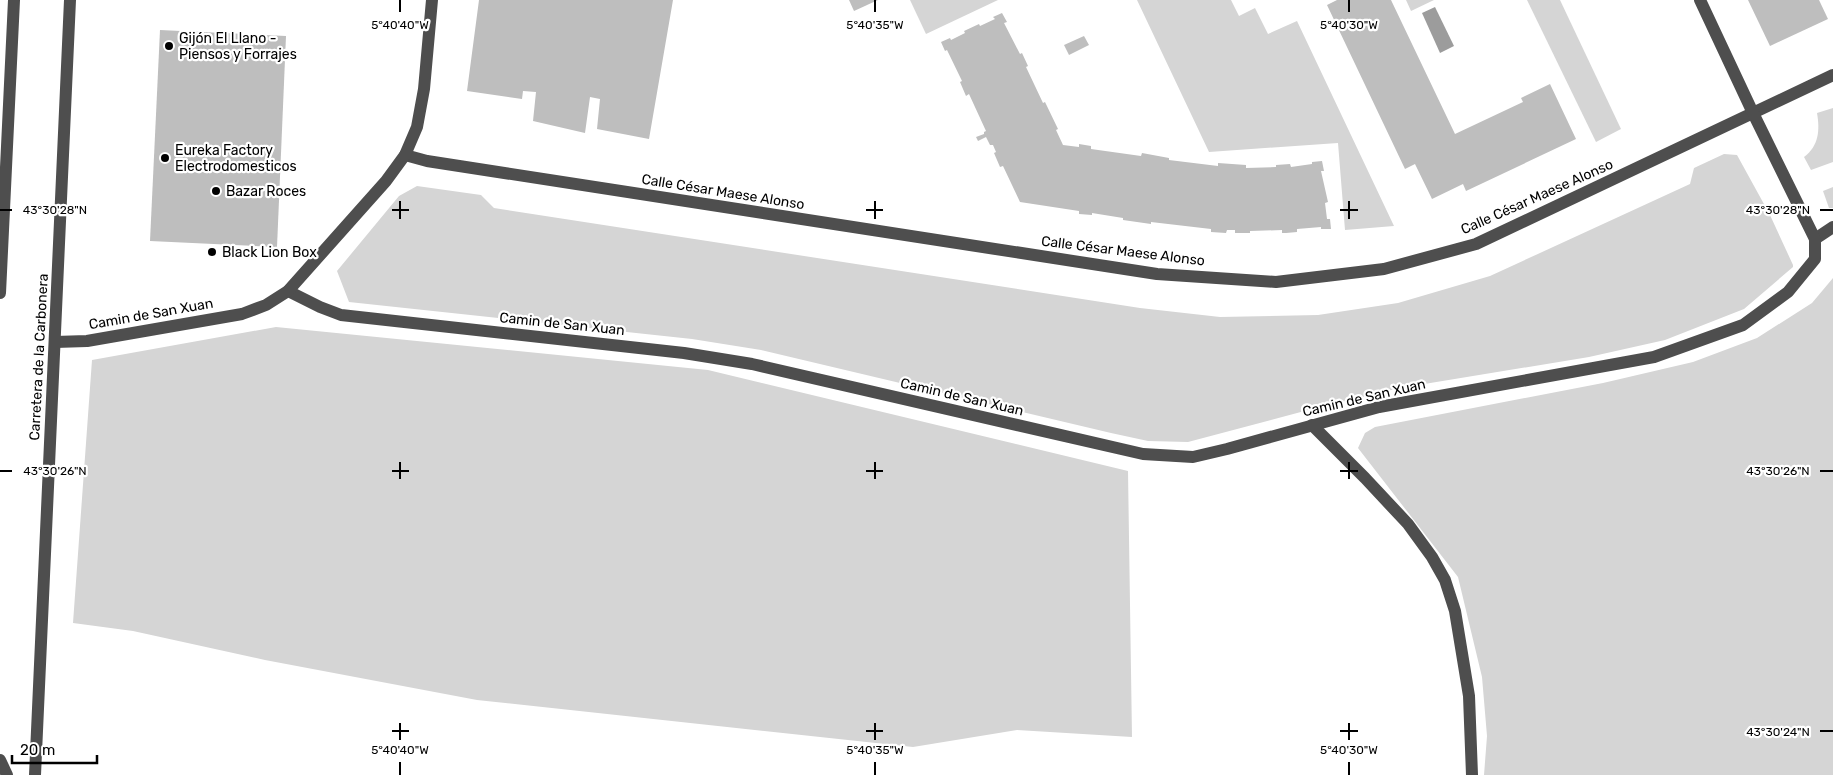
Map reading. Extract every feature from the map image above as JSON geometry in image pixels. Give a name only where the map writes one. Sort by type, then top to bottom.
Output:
[{"type":"street","points":[[0,292],[3,102],[14,0]]},
{"type":"street","name":"Carretera de la Carbonera","points":[[34,775],[70,0]]},
{"type":"street","points":[[288,291],[386,181],[405,155],[417,127],[424,89],[432,0]]},
{"type":"street","points":[[1700,0],[1752,113],[1815,239],[1833,227]]},
{"type":"street","name":"Calle César Maese Alonso","points":[[405,155],[426,161],[1157,274],[1276,282],[1384,269],[1476,244],[1833,75]]},
{"type":"street","name":"Camin de San Xuan","points":[[55,342],[87,341],[242,314],[266,306],[288,291],[320,307],[342,315],[684,353],[752,364],[1143,454],[1193,457],[1379,407],[1654,357],[1743,325],[1788,292],[1815,258],[1815,239]]},
{"type":"street","points":[[1312,425],[1408,524],[1432,557],[1445,580],[1455,611],[1469,696],[1472,775]]},
{"type":"street","points":[[0,760],[7,775]]},
{"type":"shaded area","points":[[910,0],[998,0],[926,34]]},
{"type":"shaded area","points":[[1137,0],[1231,0],[1239,16],[1255,8],[1268,34],[1297,21],[1394,226],[1345,230],[1338,143],[1209,152]]},
{"type":"shaded area","points":[[1406,0],[1434,0],[1411,11]]},
{"type":"shaded area","points":[[1527,0],[1560,0],[1621,129],[1596,142]]},
{"type":"shaded area","points":[[1435,7],[1454,46],[1440,53],[1422,13]]},
{"type":"shaded area","points":[[1833,108],[1833,162],[1811,170],[1804,157],[1813,148],[1817,137],[1817,113]]},
{"type":"shaded area","points":[[1724,154],[1737,155],[1770,215],[1793,265],[1744,309],[1665,340],[1589,357],[1400,388],[1188,442],[1148,441],[761,350],[692,339],[349,302],[337,271],[399,196],[417,186],[481,195],[494,208],[1140,308],[1220,317],[1318,315],[1398,303],[1490,276],[1690,184],[1694,168]]},
{"type":"shaded area","points":[[1833,187],[1833,208],[1829,208],[1823,191]]},
{"type":"shaded area","points":[[1833,278],[1833,775],[1484,775],[1487,736],[1482,677],[1458,577],[1358,448],[1365,433],[1375,427],[1603,383],[1693,362],[1757,338],[1812,303]]},
{"type":"shaded area","points":[[276,327],[708,370],[1128,471],[1132,737],[1017,730],[913,747],[477,700],[265,660],[133,631],[73,623],[92,360]]},
{"type":"building","points":[[479,0],[673,0],[649,139],[597,129],[600,99],[590,97],[585,133],[533,121],[536,92],[523,91],[522,99],[467,91]]},
{"type":"building","points":[[849,0],[878,0],[854,11]]},
{"type":"building","points":[[1337,0],[1391,0],[1455,134],[1523,102],[1521,98],[1550,84],[1576,139],[1466,191],[1463,184],[1432,199],[1415,164],[1405,169],[1327,5]]},
{"type":"building","points":[[1748,0],[1819,0],[1828,19],[1770,46]]},
{"type":"building","points":[[1002,13],[1007,22],[1004,23],[1020,54],[1022,53],[1028,66],[1026,67],[1058,129],[1056,130],[1063,145],[1079,147],[1079,144],[1091,146],[1091,149],[1141,156],[1142,153],[1169,158],[1169,160],[1218,166],[1218,163],[1246,165],[1246,168],[1276,167],[1276,165],[1290,164],[1291,167],[1322,161],[1324,171],[1321,171],[1328,202],[1325,203],[1327,219],[1330,219],[1331,229],[1321,229],[1321,227],[1297,229],[1297,232],[1286,233],[1282,233],[1282,230],[1250,231],[1250,233],[1235,233],[1235,230],[1227,230],[1226,233],[1211,232],[1211,229],[1151,222],[1151,224],[1092,213],[1092,215],[1079,214],[1079,211],[1020,202],[1003,166],[1000,167],[993,145],[990,145],[986,137],[978,141],[976,137],[984,134],[986,131],[969,94],[966,96],[960,82],[962,81],[941,42],[950,38],[951,40],[965,33],[964,31],[995,19],[993,17]]},
{"type":"building","points":[[160,30],[286,36],[277,247],[150,241]]},
{"type":"building","points":[[1084,36],[1089,45],[1069,55],[1064,45]]},
{"type":"place","name":"Gijón El Llano - Piensos y Forrajes","points":[[169,46]]},
{"type":"place","name":"Eureka Factory Electrodomesticos","points":[[165,158]]},
{"type":"place","name":"Bazar Roces","points":[[216,191]]},
{"type":"place","name":"Black Lion Box","points":[[212,252]]}]
